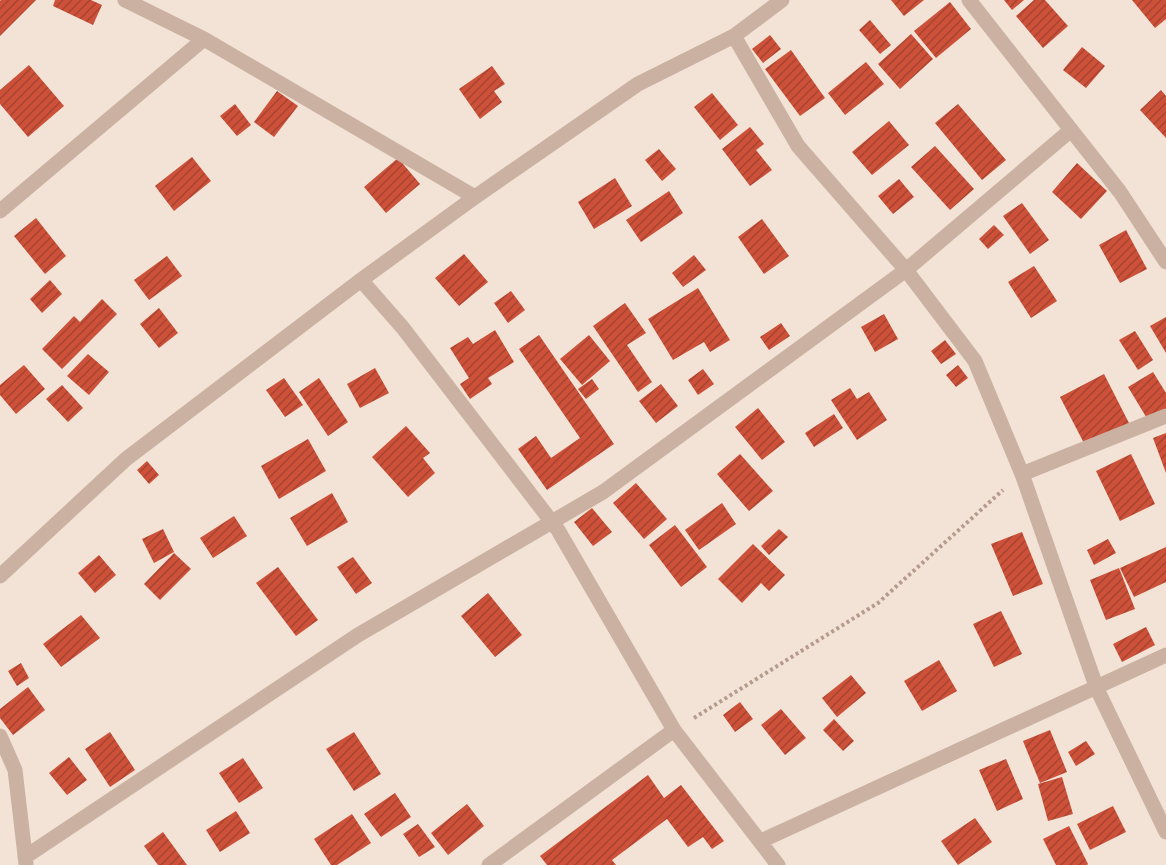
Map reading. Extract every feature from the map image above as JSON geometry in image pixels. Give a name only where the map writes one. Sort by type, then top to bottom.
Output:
[{"type":"street","points":[[125,0],[204,39],[476,196]]},
{"type":"street","points":[[0,576],[126,459],[361,280],[476,196],[639,84],[734,36],[782,0]]},
{"type":"street","points":[[969,0],[1120,192],[1166,262]]},
{"type":"street","points":[[734,36],[798,146],[906,270],[975,361],[1022,474],[1097,688],[1166,832]]},
{"type":"street","points":[[0,211],[204,39]]},
{"type":"street","points":[[0,736],[15,770],[25,861],[358,635],[603,492],[906,270],[1071,130]]},
{"type":"street","points":[[361,280],[403,328],[558,530],[674,730],[778,865]]},
{"type":"street","points":[[1022,474],[1166,416]]},
{"type":"street","points":[[761,841],[1166,655]]},
{"type":"street","points":[[489,865],[674,730]]},
{"type":"path","points":[[674,730],[878,603],[1022,474]]},
{"type":"building","points":[[36,0],[0,36],[0,1]]},
{"type":"building","points":[[55,0],[91,0],[102,5],[93,25],[53,6]]},
{"type":"building","points":[[891,0],[924,0],[904,16]]},
{"type":"building","points":[[1004,0],[1024,0],[1012,10]]},
{"type":"building","points":[[1034,0],[1045,0],[1068,26],[1043,48],[1016,16]]},
{"type":"building","points":[[1132,0],[1166,0],[1166,19],[1155,28]]},
{"type":"building","points":[[950,2],[971,29],[936,58],[914,31]]},
{"type":"building","points":[[870,20],[891,45],[880,54],[859,30]]},
{"type":"building","points":[[911,34],[933,59],[900,89],[878,64]]},
{"type":"building","points":[[770,35],[781,49],[763,63],[752,49]]},
{"type":"building","points":[[1082,47],[1105,66],[1086,88],[1063,70]]},
{"type":"building","points":[[791,50],[825,98],[800,116],[765,69]]},
{"type":"building","points":[[866,62],[884,84],[845,115],[828,93]]},
{"type":"building","points":[[29,65],[64,106],[28,137],[0,104],[0,90]]},
{"type":"building","points":[[492,66],[505,84],[494,91],[502,102],[480,119],[459,89]]},
{"type":"building","points":[[1161,90],[1166,96],[1166,138],[1140,110]]},
{"type":"building","points":[[277,91],[298,106],[274,137],[254,122]]},
{"type":"building","points":[[712,93],[738,125],[720,140],[694,107]]},
{"type":"building","points":[[235,104],[251,125],[237,136],[220,116]]},
{"type":"building","points":[[958,104],[1006,160],[982,180],[935,123]]},
{"type":"building","points":[[889,121],[909,145],[872,175],[852,152]]},
{"type":"building","points":[[750,127],[764,144],[756,150],[772,170],[750,186],[722,149]]},
{"type":"building","points":[[935,146],[974,189],[950,210],[911,167]]},
{"type":"building","points":[[659,149],[676,169],[662,181],[645,160]]},
{"type":"building","points":[[192,157],[211,181],[174,211],[155,186]]},
{"type":"building","points":[[398,158],[420,184],[386,213],[364,187]]},
{"type":"building","points":[[1077,163],[1107,191],[1081,219],[1052,192]]},
{"type":"building","points":[[615,178],[632,206],[594,229],[578,202]]},
{"type":"building","points":[[899,179],[914,197],[893,214],[878,196]]},
{"type":"building","points":[[669,191],[683,213],[641,242],[626,220]]},
{"type":"building","points":[[1022,203],[1049,240],[1030,254],[1003,216]]},
{"type":"building","points":[[36,218],[66,256],[45,274],[14,236]]},
{"type":"building","points":[[762,219],[789,256],[764,274],[738,237]]},
{"type":"building","points":[[994,225],[1004,235],[988,249],[979,239]]},
{"type":"building","points":[[1126,230],[1147,269],[1120,283],[1099,245]]},
{"type":"building","points":[[464,254],[488,282],[459,306],[435,278]]},
{"type":"building","points":[[694,255],[706,270],[683,287],[672,273]]},
{"type":"building","points":[[167,256],[182,276],[149,300],[134,280]]},
{"type":"building","points":[[1034,266],[1057,301],[1031,318],[1008,282]]},
{"type":"building","points":[[50,280],[62,294],[42,313],[30,299]]},
{"type":"building","points":[[698,288],[730,340],[710,352],[704,342],[673,360],[648,319]]},
{"type":"building","points":[[511,291],[525,310],[508,323],[494,303]]},
{"type":"building","points":[[102,299],[117,314],[62,369],[42,349],[74,316],[80,322]]},
{"type":"building","points":[[625,303],[646,333],[627,345],[652,382],[638,392],[593,326]]},
{"type":"building","points":[[159,308],[178,333],[159,348],[140,324]]},
{"type":"building","points":[[884,314],[898,339],[875,352],[861,327]]},
{"type":"building","points":[[1166,317],[1166,353],[1150,326]]},
{"type":"building","points":[[781,323],[790,336],[769,350],[760,337]]},
{"type":"building","points":[[495,330],[514,362],[488,378],[492,384],[470,399],[460,384],[469,378],[450,348],[468,337],[473,344]]},
{"type":"building","points":[[1135,331],[1153,360],[1138,370],[1119,340]]},
{"type":"building","points":[[539,335],[614,444],[547,490],[518,449],[536,436],[551,458],[580,438],[519,349]]},
{"type":"building","points":[[589,335],[610,361],[582,385],[560,359]]},
{"type":"building","points":[[945,340],[956,354],[941,364],[931,351]]},
{"type":"building","points":[[88,354],[109,372],[89,395],[67,376]]},
{"type":"building","points":[[24,365],[45,389],[16,414],[0,395],[0,385]]},
{"type":"building","points":[[958,365],[968,378],[956,387],[946,375]]},
{"type":"building","points":[[375,368],[389,393],[360,408],[347,384]]},
{"type":"building","points":[[703,369],[714,384],[698,395],[688,380]]},
{"type":"building","points":[[1153,372],[1166,393],[1166,409],[1148,420],[1128,387]]},
{"type":"building","points":[[1104,374],[1130,425],[1086,447],[1060,397]]},
{"type":"building","points":[[284,378],[303,405],[285,417],[266,390]]},
{"type":"building","points":[[319,378],[348,422],[328,436],[299,392]]},
{"type":"building","points":[[592,379],[599,389],[586,399],[578,389]]},
{"type":"building","points":[[661,384],[678,406],[656,423],[639,401]]},
{"type":"building","points":[[62,385],[83,408],[68,422],[46,399]]},
{"type":"building","points":[[850,388],[857,399],[869,392],[887,420],[857,440],[831,400]]},
{"type":"building","points":[[758,408],[785,442],[762,460],[735,427]]},
{"type":"building","points":[[834,414],[843,428],[814,447],[805,433]]},
{"type":"building","points":[[406,426],[430,453],[423,458],[435,473],[408,497],[372,457]]},
{"type":"building","points":[[1166,433],[1166,473],[1153,438]]},
{"type":"building","points":[[308,439],[326,471],[279,499],[261,466]]},
{"type":"building","points":[[740,454],[773,491],[749,511],[717,474]]},
{"type":"building","points":[[1131,454],[1155,504],[1120,521],[1096,471]]},
{"type":"building","points":[[147,461],[159,475],[149,484],[137,470]]},
{"type":"building","points":[[636,483],[667,519],[644,539],[613,503]]},
{"type":"building","points":[[332,493],[348,522],[307,546],[290,518]]},
{"type":"building","points":[[722,503],[736,524],[699,550],[685,530]]},
{"type":"building","points":[[592,508],[612,532],[593,546],[574,522]]},
{"type":"building","points":[[234,516],[247,536],[213,558],[200,538]]},
{"type":"building","points":[[675,525],[707,567],[681,587],[649,545]]},
{"type":"building","points":[[163,529],[174,552],[154,563],[142,539]]},
{"type":"building","points":[[779,529],[788,537],[769,555],[761,546]]},
{"type":"building","points":[[1022,532],[1043,584],[1013,596],[991,544]]},
{"type":"building","points":[[1108,539],[1116,553],[1094,565],[1087,550]]},
{"type":"building","points":[[753,544],[785,575],[769,591],[761,583],[742,603],[718,579]]},
{"type":"building","points":[[1166,547],[1166,582],[1134,597],[1120,568]]},
{"type":"building","points":[[174,553],[191,569],[160,600],[144,584]]},
{"type":"building","points":[[99,555],[116,575],[95,593],[78,573]]},
{"type":"building","points":[[353,557],[372,583],[356,594],[337,567]]},
{"type":"building","points":[[278,567],[318,620],[296,636],[256,583]]},
{"type":"building","points":[[1119,568],[1135,609],[1106,620],[1090,580]]},
{"type":"building","points":[[488,593],[522,635],[495,657],[461,616]]},
{"type":"building","points":[[1001,611],[1022,654],[994,667],[973,624]]},
{"type":"building","points":[[81,615],[100,638],[61,667],[43,644]]},
{"type":"building","points":[[1146,627],[1155,645],[1122,662],[1113,644]]},
{"type":"building","points":[[939,660],[957,691],[922,711],[904,681]]},
{"type":"building","points":[[21,663],[29,678],[17,686],[8,671]]},
{"type":"building","points":[[851,675],[866,693],[837,717],[822,698]]},
{"type":"building","points":[[28,687],[45,710],[13,735],[0,718],[0,709]]},
{"type":"building","points":[[740,702],[753,719],[735,732],[723,715]]},
{"type":"building","points":[[781,709],[806,738],[785,755],[761,725]]},
{"type":"building","points":[[834,719],[854,741],[843,751],[823,730]]},
{"type":"building","points":[[1050,730],[1067,772],[1040,783],[1023,741]]},
{"type":"building","points":[[110,732],[135,770],[110,787],[85,749]]},
{"type":"building","points":[[354,732],[381,774],[354,791],[326,749]]},
{"type":"building","points":[[1086,741],[1095,754],[1076,766],[1068,752]]},
{"type":"building","points":[[69,757],[87,780],[67,795],[49,773]]},
{"type":"building","points":[[243,758],[263,788],[239,803],[219,773]]},
{"type":"building","points":[[1006,759],[1023,799],[997,811],[979,770]]},
{"type":"building","points":[[648,775],[664,798],[681,785],[724,841],[712,849],[703,837],[688,847],[667,819],[612,860],[616,865],[547,865],[540,856]]},
{"type":"building","points":[[1062,777],[1073,814],[1048,821],[1038,784]]},
{"type":"building","points":[[395,793],[411,817],[381,837],[364,814]]},
{"type":"building","points":[[467,804],[484,826],[448,855],[431,833]]},
{"type":"building","points":[[1113,806],[1126,832],[1090,850],[1077,824]]},
{"type":"building","points":[[236,811],[250,833],[220,852],[206,830]]},
{"type":"building","points":[[352,814],[371,843],[337,865],[331,865],[314,839]]},
{"type":"building","points":[[975,818],[992,842],[958,865],[941,841]]},
{"type":"building","points":[[418,824],[435,847],[419,857],[403,834]]},
{"type":"building","points":[[1069,826],[1087,865],[1056,865],[1043,839]]},
{"type":"building","points":[[163,832],[187,865],[158,865],[144,846]]}]
